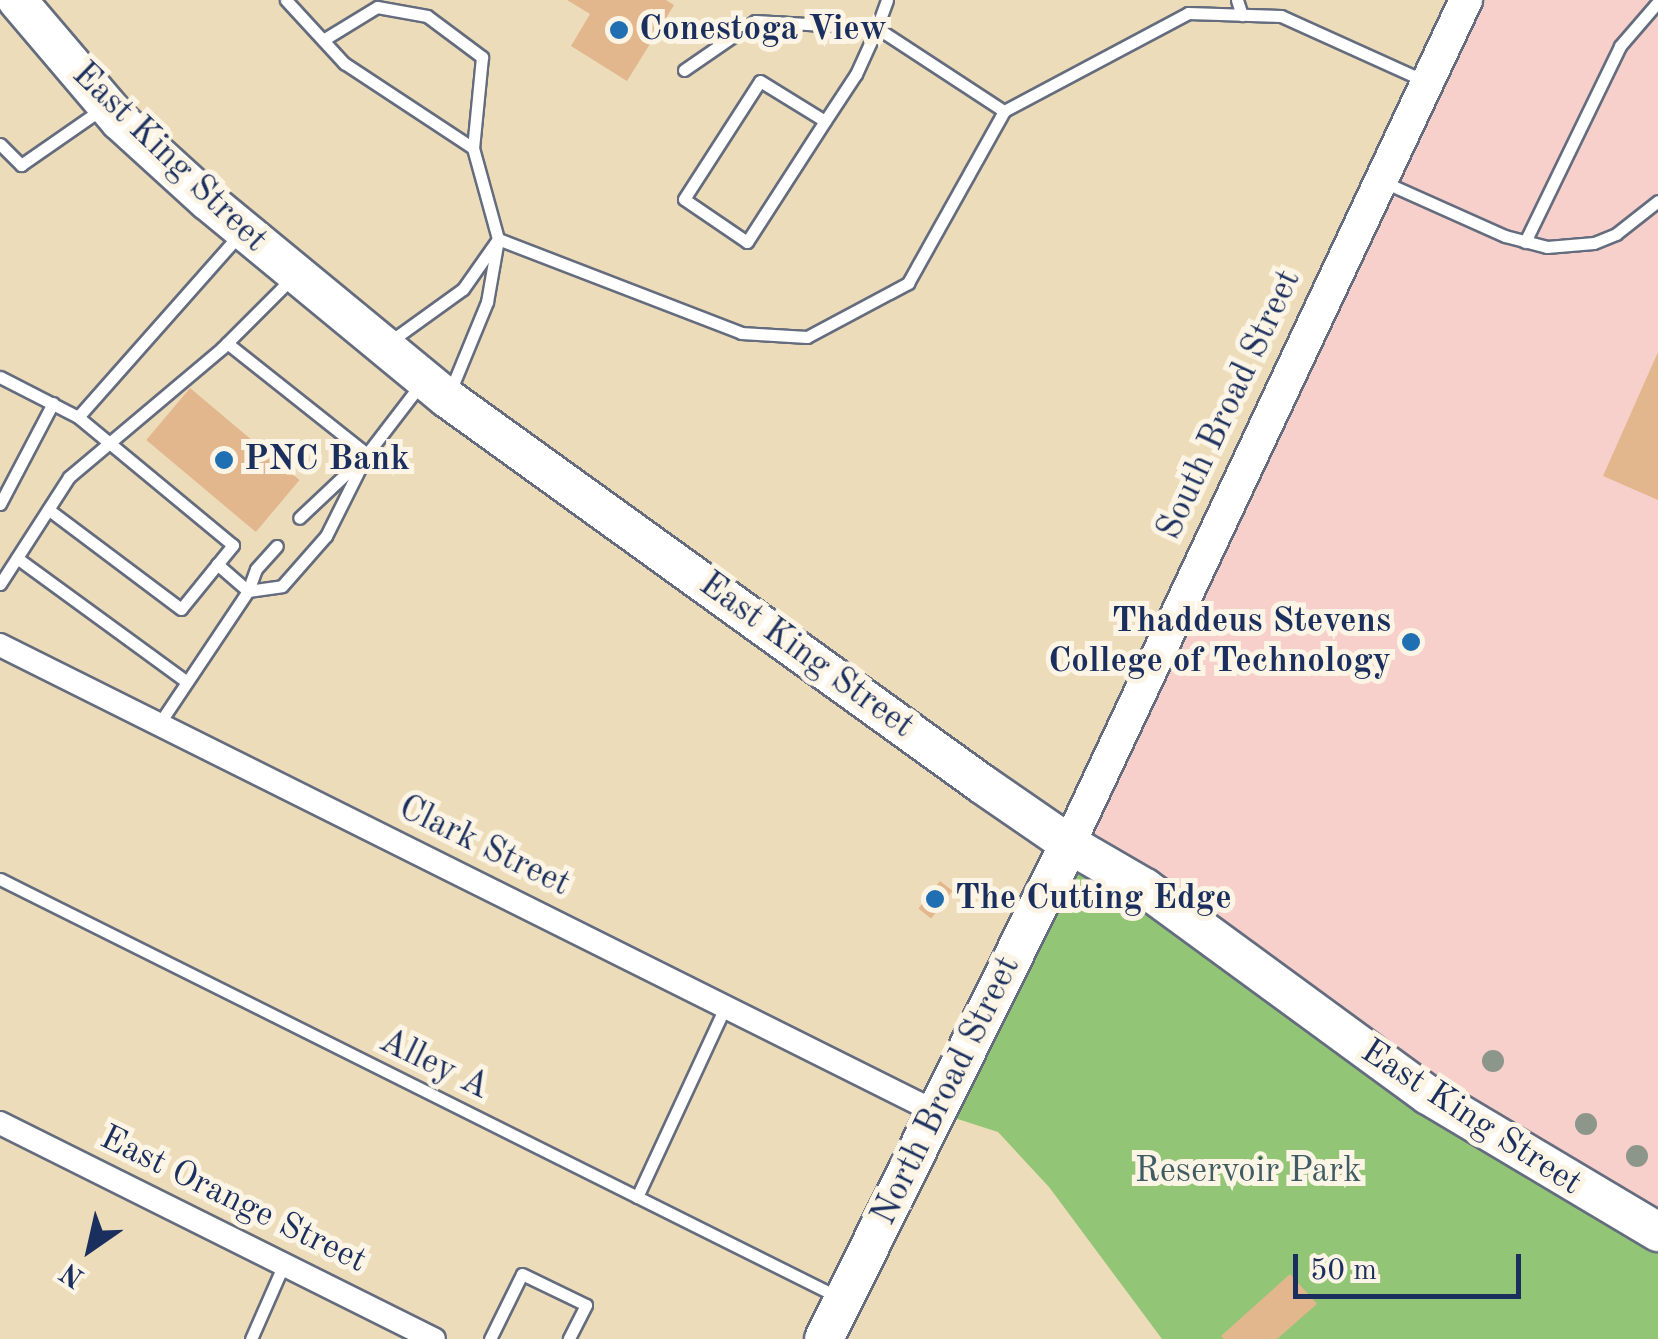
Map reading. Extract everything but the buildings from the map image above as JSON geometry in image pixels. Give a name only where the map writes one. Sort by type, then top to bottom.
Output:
[{"type":"main road","name":"East King Street","points":[[17,0],[106,106],[243,231],[435,388],[1069,844],[1145,888],[1428,1095],[1658,1232]]},
{"type":"main road","name":"South Broad Street","points":[[1069,844],[1466,0]]},
{"type":"main road","name":"North Broad Street","points":[[824,1339],[1069,844]]},
{"type":"street","name":"Clark Street","points":[[0,645],[936,1112]]},
{"type":"street","name":"East Orange Street","points":[[0,1123],[434,1339]]},
{"type":"lane","points":[[286,0],[344,63],[473,148]]},
{"type":"lane","points":[[826,122],[760,81],[684,198],[747,242],[826,122],[856,74],[887,0]]},
{"type":"lane","points":[[1237,0],[1242,15]]},
{"type":"lane","points":[[1525,242],[1620,46],[1658,2]]},
{"type":"lane","points":[[299,518],[435,388],[488,302],[498,239],[473,148],[482,57],[427,16],[377,7],[323,40]]},
{"type":"lane","points":[[498,239],[741,333],[807,337],[908,283],[1004,111],[1188,13],[1280,16],[1427,82]]},
{"type":"lane","points":[[684,70],[754,21],[877,28],[1004,111]]},
{"type":"lane","points":[[0,144],[21,165],[106,106]]},
{"type":"lane","points":[[1380,180],[1525,242],[1547,247],[1594,243],[1616,234],[1658,201]]},
{"type":"lane","points":[[78,417],[243,231]]},
{"type":"lane","points":[[382,347],[463,289],[498,239]]},
{"type":"lane","points":[[0,584],[69,477],[226,343],[295,275]]},
{"type":"lane","points":[[226,343],[368,454]]},
{"type":"lane","points":[[0,378],[78,417],[232,545],[181,608],[48,509]]},
{"type":"lane","points":[[0,504],[53,403]]},
{"type":"lane","points":[[217,564],[248,591],[282,586],[326,536],[368,454]]},
{"type":"lane","points":[[158,724],[248,591],[256,569],[277,546]]},
{"type":"lane","points":[[17,558],[187,682]]},
{"type":"lane","name":"Alley A","points":[[0,879],[844,1300]]},
{"type":"lane","points":[[637,1197],[725,1007]]},
{"type":"lane","points":[[251,1339],[284,1264]]},
{"type":"lane","points":[[490,1339],[522,1274],[586,1305],[569,1339]]},
{"type":"shaded area","name":"Thaddeus Stevens College of Technology","points":[[1466,0],[1658,0],[1658,1232],[1069,844]]},
{"type":"green space","name":"Reservoir Park","points":[[1069,844],[1658,1232],[1658,1339],[1162,1339],[1049,1187],[998,1132],[936,1112]]},
{"type":"place","name":"Conestoga View","points":[[619,30]]},
{"type":"place","name":"PNC Bank","points":[[224,460]]},
{"type":"place","name":"Thaddeus Stevens College of Technology","points":[[1411,642]]},
{"type":"place","name":"The Cutting Edge","points":[[935,899]]}]
